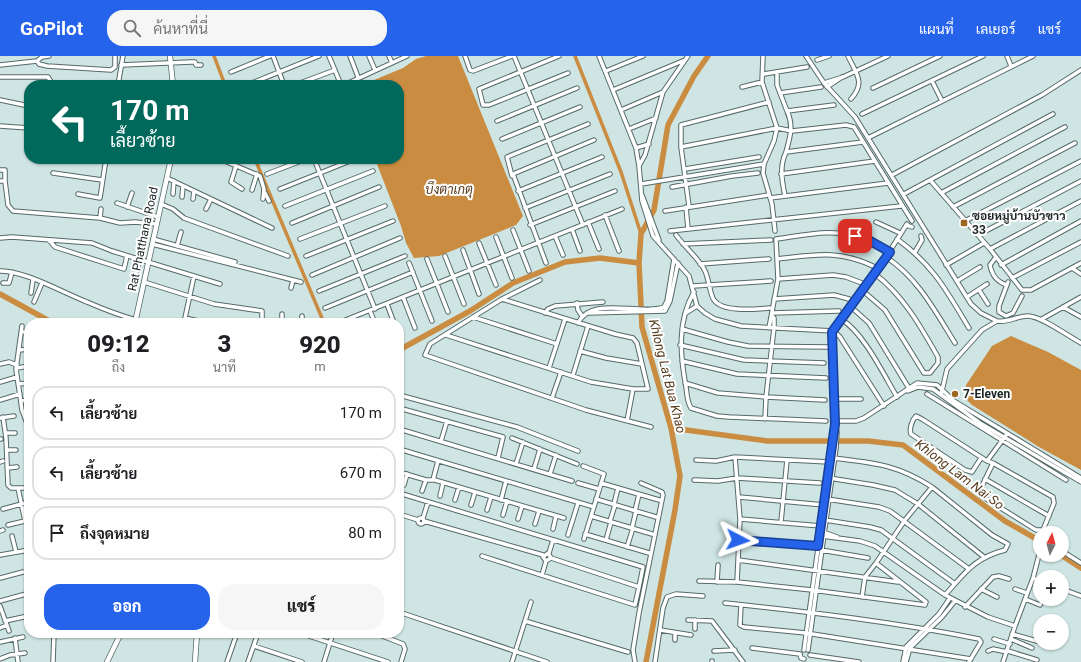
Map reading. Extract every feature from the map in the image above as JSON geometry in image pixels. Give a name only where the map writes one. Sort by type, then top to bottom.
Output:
[{"type":"street","points":[[38,62],[42,58],[49,56]]},
{"type":"street","points":[[0,65],[38,62],[39,64],[47,66],[111,70],[114,67],[115,56]]},
{"type":"street","points":[[119,80],[123,56]]},
{"type":"street","points":[[170,56],[173,80]]},
{"type":"street","points":[[230,72],[271,56],[282,80]]},
{"type":"street","points":[[259,80],[319,56]]},
{"type":"street","points":[[329,56],[340,80]]},
{"type":"street","points":[[350,56],[358,78]]},
{"type":"street","points":[[369,56],[375,70]]},
{"type":"street","points":[[390,56],[392,63]]},
{"type":"street","points":[[353,80],[407,56]]},
{"type":"street","points":[[465,56],[473,71],[513,56],[521,72],[583,225]]},
{"type":"street","points":[[559,56],[479,89],[483,105],[486,106],[568,73]]},
{"type":"street","points":[[599,56],[636,148],[642,194],[655,235],[689,276],[693,286],[697,306],[710,316],[728,323],[771,328],[833,332],[840,337],[884,406]]},
{"type":"street","points":[[606,71],[642,56]]},
{"type":"street","points":[[763,56],[764,74],[762,82],[777,128],[774,141],[764,164],[763,172],[770,196],[775,230]]},
{"type":"street","points":[[806,56],[822,85],[827,87],[855,117],[971,304],[980,313],[997,321],[1009,321],[1028,316],[1042,319],[1049,325],[1081,343]]},
{"type":"street","points":[[817,60],[829,56]]},
{"type":"street","points":[[848,56],[856,71],[860,87],[852,99]]},
{"type":"street","points":[[780,93],[822,85],[888,56]]},
{"type":"street","points":[[873,88],[932,58],[940,56]]},
{"type":"street","points":[[862,114],[983,56]]},
{"type":"street","points":[[1006,56],[1012,66]]},
{"type":"street","points":[[868,138],[1033,56]]},
{"type":"street","points":[[613,90],[687,58]]},
{"type":"street","points":[[639,166],[643,161],[649,144],[663,92],[687,58]]},
{"type":"street","points":[[122,65],[194,62],[196,65],[201,65]]},
{"type":"street","points":[[764,74],[807,68]]},
{"type":"street","points":[[308,80],[335,70]]},
{"type":"street","points":[[892,175],[1042,95],[1081,70]]},
{"type":"street","points":[[777,72],[776,78],[780,93],[792,124],[792,131],[782,164],[785,196]]},
{"type":"street","points":[[0,77],[48,77],[50,80]]},
{"type":"street","points":[[827,87],[843,77]]},
{"type":"street","points":[[932,81],[942,101]]},
{"type":"street","points":[[742,87],[762,82]]},
{"type":"street","points":[[497,121],[577,88]]},
{"type":"street","points":[[621,110],[663,92]]},
{"type":"street","points":[[0,100],[24,105]]},
{"type":"street","points":[[688,229],[687,184],[681,147],[681,126],[683,123],[769,102]]},
{"type":"street","points":[[788,111],[834,105]]},
{"type":"street","points":[[502,139],[580,107]]},
{"type":"street","points":[[904,194],[1053,114]]},
{"type":"street","points":[[629,129],[656,118]]},
{"type":"street","points":[[546,263],[530,225],[512,176],[507,157],[548,139],[588,124]]},
{"type":"street","points":[[681,147],[777,128],[792,131],[850,125],[854,127],[901,206],[912,221]]},
{"type":"street","points":[[0,126],[24,128]]},
{"type":"street","points":[[941,193],[1065,127]]},
{"type":"street","points":[[512,176],[514,173],[594,140]]},
{"type":"street","points":[[786,152],[863,142]]},
{"type":"street","points":[[953,207],[1075,143]]},
{"type":"street","points":[[636,148],[649,144]]},
{"type":"street","points":[[518,190],[602,157]]},
{"type":"street","points":[[685,169],[759,157]]},
{"type":"street","points":[[782,174],[875,161]]},
{"type":"street","points":[[965,221],[1081,161]]},
{"type":"street","points":[[729,162],[732,176]]},
{"type":"street","points":[[78,194],[100,198],[105,164]]},
{"type":"street","name":"Rat Phatthana Road","points":[[137,318],[152,241],[170,164]]},
{"type":"street","points":[[231,164],[256,174],[261,179],[264,192],[269,201]]},
{"type":"street","points":[[267,174],[293,164]]},
{"type":"street","points":[[316,164],[375,308]]},
{"type":"street","points":[[280,189],[342,164]]},
{"type":"street","points":[[641,184],[764,164]]},
{"type":"street","points":[[236,166],[231,182],[242,189]]},
{"type":"street","points":[[0,170],[4,170],[8,205],[13,211],[100,218],[120,223],[135,222],[156,224]]},
{"type":"street","points":[[285,206],[373,171]]},
{"type":"street","points":[[672,186],[758,173]]},
{"type":"street","points":[[53,174],[102,180]]},
{"type":"street","points":[[252,190],[256,174]]},
{"type":"street","points":[[525,208],[610,174]]},
{"type":"street","points":[[167,178],[272,228]]},
{"type":"street","points":[[930,180],[990,249],[1022,290],[1031,290],[1081,263]]},
{"type":"street","points":[[978,235],[1081,180]]},
{"type":"street","points":[[0,181],[5,181]]},
{"type":"street","points":[[173,194],[174,182]]},
{"type":"street","points":[[665,211],[770,196],[785,196],[888,183]]},
{"type":"street","points":[[182,186],[182,197]]},
{"type":"street","points":[[292,223],[379,188]]},
{"type":"street","points":[[193,199],[194,191]]},
{"type":"street","points":[[530,225],[615,191]]},
{"type":"street","points":[[263,199],[264,192]]},
{"type":"street","points":[[127,207],[132,193]]},
{"type":"street","points":[[206,209],[211,199]]},
{"type":"street","points":[[149,214],[152,201]]},
{"type":"street","points":[[990,249],[1081,201]]},
{"type":"street","points":[[117,203],[158,217]]},
{"type":"street","points":[[161,204],[173,209],[184,218],[288,256]]},
{"type":"street","points":[[300,239],[385,206]]},
{"type":"street","points":[[670,231],[901,206]]},
{"type":"street","points":[[100,218],[102,209]]},
{"type":"street","points":[[353,317],[622,209]]},
{"type":"street","points":[[605,215],[619,251]]},
{"type":"street","points":[[306,256],[392,221]]},
{"type":"street","points":[[1001,265],[1081,221]]},
{"type":"street","points":[[588,222],[599,249]]},
{"type":"street","points":[[876,222],[900,233]]},
{"type":"street","points":[[858,662],[810,655],[806,650],[834,447],[835,423],[833,332],[890,252],[906,224],[912,227]]},
{"type":"street","points":[[572,229],[580,251]]},
{"type":"street","points":[[513,230],[529,271]]},
{"type":"street","points":[[177,246],[181,232]]},
{"type":"street","points":[[765,419],[771,328],[774,318],[772,315],[778,279],[776,239],[819,233],[839,233],[865,238],[890,252]]},
{"type":"street","points":[[676,235],[705,269],[711,285],[714,300],[723,306],[741,309],[770,308]]},
{"type":"street","points":[[555,236],[563,256]]},
{"type":"street","points":[[915,252],[922,240],[921,236]]},
{"type":"street","points":[[0,238],[12,237],[92,243],[148,263],[220,284]]},
{"type":"street","points":[[496,237],[512,278]]},
{"type":"street","points":[[312,275],[400,238]]},
{"type":"street","points":[[897,239],[915,252],[936,275],[969,328]]},
{"type":"street","points":[[49,240],[56,247],[124,269],[127,256]]},
{"type":"street","points":[[683,244],[771,240]]},
{"type":"street","points":[[152,241],[177,246],[234,262]]},
{"type":"street","points":[[152,241],[301,282]]},
{"type":"street","points":[[1012,278],[1081,242]]},
{"type":"street","points":[[479,243],[496,285]]},
{"type":"street","points":[[946,265],[984,243]]},
{"type":"street","points":[[463,250],[480,294]]},
{"type":"street","points":[[134,280],[141,253]]},
{"type":"street","points":[[776,259],[828,254],[858,258],[874,267]]},
{"type":"street","points":[[319,291],[405,256]]},
{"type":"street","points":[[445,256],[464,304]]},
{"type":"street","points":[[886,257],[901,267],[915,281],[955,343]]},
{"type":"street","points":[[996,257],[990,265],[992,274],[998,281],[1008,284],[999,306],[999,312],[1006,316],[1013,313],[1022,296]]},
{"type":"street","points":[[427,259],[448,312]]},
{"type":"street","points":[[667,306],[674,259]]},
{"type":"street","points":[[700,264],[769,259]]},
{"type":"street","points":[[408,263],[413,272],[432,322]]},
{"type":"street","points":[[578,323],[582,316],[586,313],[601,311],[658,312],[667,306],[678,263]]},
{"type":"street","points":[[957,281],[980,267]]},
{"type":"street","points":[[1072,268],[1081,274]]},
{"type":"street","points":[[0,271],[12,272],[34,280],[126,318]]},
{"type":"street","points":[[3,283],[9,283],[12,272]]},
{"type":"street","points":[[325,308],[413,272]]},
{"type":"street","points":[[863,291],[885,310],[924,373],[930,373],[938,363],[938,357],[904,301],[888,283],[875,274]]},
{"type":"street","points":[[778,279],[833,275],[846,276],[862,283]]},
{"type":"street","points":[[185,318],[194,276]]},
{"type":"street","points":[[30,293],[34,280]]},
{"type":"street","points":[[291,288],[293,280]]},
{"type":"street","points":[[540,280],[502,299],[430,344],[425,355],[586,410],[651,427]]},
{"type":"street","points":[[693,286],[772,281]]},
{"type":"street","points":[[144,282],[214,304],[262,311],[262,318]]},
{"type":"street","points":[[34,302],[42,283]]},
{"type":"street","points":[[968,297],[987,284]]},
{"type":"street","points":[[979,290],[988,304]]},
{"type":"street","points":[[694,292],[686,313],[680,345],[685,384],[690,405],[695,410],[717,416],[826,421]]},
{"type":"street","points":[[774,298],[834,295],[849,299]]},
{"type":"street","points":[[403,297],[415,328]]},
{"type":"street","points":[[1042,319],[1081,297]]},
{"type":"street","points":[[446,335],[598,383],[633,389],[648,388],[637,343],[634,338],[588,326],[502,299]]},
{"type":"street","points":[[545,313],[551,307],[578,303],[603,302]]},
{"type":"street","points":[[578,303],[578,310],[582,316]]},
{"type":"street","points":[[387,304],[392,318]]},
{"type":"street","points":[[686,313],[697,306]]},
{"type":"street","points":[[851,307],[869,323],[909,390]]},
{"type":"street","points":[[1063,307],[1081,317]]},
{"type":"street","points":[[370,311],[372,318]]},
{"type":"street","points":[[772,315],[839,311]]},
{"type":"street","points":[[473,317],[557,344]]},
{"type":"street","points":[[549,368],[565,319]]},
{"type":"street","points":[[842,320],[849,324],[858,334],[897,397]]},
{"type":"street","points":[[941,395],[947,369],[979,334],[997,321]]},
{"type":"street","points":[[22,326],[17,376],[24,417]]},
{"type":"street","points":[[573,375],[588,326]]},
{"type":"street","points":[[682,329],[736,344],[829,347]]},
{"type":"street","points":[[680,345],[732,358],[824,363]]},
{"type":"street","points":[[19,350],[24,350]]},
{"type":"street","points":[[580,351],[606,358],[642,364]]},
{"type":"street","points":[[682,361],[723,372],[767,376],[826,378]]},
{"type":"street","points":[[0,364],[9,362],[17,367],[24,366]]},
{"type":"street","points":[[552,398],[560,372]]},
{"type":"street","points":[[0,382],[17,376]]},
{"type":"street","points":[[18,384],[24,383]]},
{"type":"street","points":[[685,384],[729,395],[825,400]]},
{"type":"street","points":[[835,423],[860,420],[909,390],[920,385],[943,390],[954,401],[1006,436]]},
{"type":"street","points":[[934,387],[941,395],[980,423],[1081,478]]},
{"type":"street","points":[[627,421],[633,389]]},
{"type":"street","points":[[0,400],[20,394]]},
{"type":"street","points":[[927,394],[1002,442],[1066,480]]},
{"type":"street","points":[[404,396],[517,427],[578,451]]},
{"type":"street","points":[[834,398],[861,398]]},
{"type":"street","points":[[404,409],[503,437],[498,458]]},
{"type":"street","points":[[14,416],[2,418],[6,433],[8,485],[12,488],[24,488]]},
{"type":"street","points":[[982,458],[972,472],[965,470],[911,434],[910,428],[914,418],[916,416],[922,419],[982,458],[994,463],[1053,498],[1054,503],[1043,530],[1036,530],[980,495],[979,492],[994,463]]},
{"type":"street","points":[[441,441],[447,421]]},
{"type":"street","points":[[404,430],[572,480]]},
{"type":"street","points":[[6,433],[15,433]]},
{"type":"street","points":[[987,461],[1006,436]]},
{"type":"street","points":[[512,438],[578,464]]},
{"type":"street","points":[[516,464],[523,442]]},
{"type":"street","points":[[534,469],[540,448]]},
{"type":"street","points":[[7,450],[16,450]]},
{"type":"street","points":[[404,451],[594,507]]},
{"type":"street","points":[[550,474],[556,455]]},
{"type":"street","points":[[735,457],[740,497],[737,582]]},
{"type":"street","points":[[696,460],[716,461],[735,457],[787,460],[831,460],[896,468],[914,475],[932,487],[992,535],[1008,544],[1005,550],[984,557],[945,595]]},
{"type":"street","points":[[781,522],[787,460]]},
{"type":"street","points":[[433,480],[438,461]]},
{"type":"street","points":[[583,466],[603,473],[584,539]]},
{"type":"street","points":[[7,468],[17,467]]},
{"type":"street","points":[[404,473],[426,480],[433,480],[459,487],[564,518]]},
{"type":"street","points":[[404,485],[407,474]]},
{"type":"street","points":[[1073,475],[1081,482]]},
{"type":"street","points":[[694,480],[718,481],[737,478],[820,483]]},
{"type":"street","points":[[829,478],[895,490],[918,504],[980,551],[984,557]]},
{"type":"street","points":[[985,479],[1049,516]]},
{"type":"street","points":[[422,490],[426,480]]},
{"type":"street","points":[[501,500],[506,481]]},
{"type":"street","points":[[578,482],[599,489]]},
{"type":"street","points":[[440,496],[443,483]]},
{"type":"street","points":[[601,483],[659,500]]},
{"type":"street","points":[[635,662],[633,650],[638,620],[663,495],[658,489],[641,483]]},
{"type":"street","points":[[455,500],[459,487]]},
{"type":"street","points":[[862,597],[865,578],[905,520],[932,487]]},
{"type":"street","points":[[18,488],[20,504],[24,513]]},
{"type":"street","points":[[606,540],[618,488]]},
{"type":"street","points":[[471,505],[475,492]]},
{"type":"street","points":[[628,547],[639,494]]},
{"type":"street","points":[[404,495],[643,567],[635,605],[482,556]]},
{"type":"street","points":[[486,510],[491,497]]},
{"type":"street","points":[[740,497],[824,505]]},
{"type":"street","points":[[596,499],[656,517]]},
{"type":"street","points":[[822,534],[821,526],[824,520],[824,505],[826,499]]},
{"type":"street","points":[[826,499],[879,507],[890,511],[905,520],[969,570]]},
{"type":"street","points":[[503,515],[507,501]]},
{"type":"street","points":[[424,520],[428,502]]},
{"type":"street","points":[[3,509],[24,503]]},
{"type":"street","points":[[568,534],[578,503]]},
{"type":"street","points":[[518,519],[522,506]]},
{"type":"street","points":[[535,524],[539,511]]},
{"type":"street","points":[[404,516],[418,520],[424,520],[543,555],[548,554]]},
{"type":"street","points":[[552,529],[556,516]]},
{"type":"street","points":[[591,516],[652,534]]},
{"type":"street","points":[[740,519],[821,526]]},
{"type":"street","points":[[824,520],[870,526],[881,530],[955,584]]},
{"type":"street","points":[[8,525],[24,521]]},
{"type":"street","points":[[585,534],[649,553]]},
{"type":"street","points":[[822,534],[868,543],[885,551],[955,601],[988,617],[1015,626]]},
{"type":"street","points":[[12,536],[16,552]]},
{"type":"street","points":[[548,554],[553,540]]},
{"type":"street","points":[[738,540],[819,549],[868,558]]},
{"type":"street","points":[[0,555],[24,551]]},
{"type":"street","points":[[548,554],[551,558],[639,587]]},
{"type":"street","points":[[542,575],[546,560],[543,555]]},
{"type":"street","points":[[1069,555],[1081,563]]},
{"type":"street","points":[[546,560],[551,558]]},
{"type":"street","points":[[738,560],[899,582]]},
{"type":"street","points":[[699,581],[737,582],[926,604],[926,602],[876,563]]},
{"type":"street","points":[[717,582],[718,565]]},
{"type":"street","points":[[0,578],[23,572]]},
{"type":"street","points":[[965,606],[993,577],[999,576],[1009,579]]},
{"type":"street","points":[[1003,662],[1008,652],[1012,634],[1033,578]]},
{"type":"street","points":[[981,589],[998,596]]},
{"type":"street","points":[[1015,589],[1027,593]]},
{"type":"street","points":[[1069,592],[1081,596]]},
{"type":"street","points":[[655,662],[663,608],[667,597],[676,594],[703,596]]},
{"type":"street","points":[[0,601],[24,595]]},
{"type":"street","points":[[903,662],[908,648],[924,628],[939,614],[950,598]]},
{"type":"street","points":[[1025,599],[1033,602]]},
{"type":"street","points":[[906,662],[908,648],[930,629],[955,601]]},
{"type":"street","points":[[512,662],[531,602]]},
{"type":"street","points":[[725,603],[811,612],[924,628],[981,640],[970,660],[908,648],[808,633],[742,626],[742,605]]},
{"type":"street","points":[[0,606],[9,631]]},
{"type":"street","points":[[404,614],[548,662]]},
{"type":"street","points":[[0,628],[6,623],[24,617]]},
{"type":"street","points":[[688,620],[712,621],[743,662]]},
{"type":"street","points":[[695,620],[695,630]]},
{"type":"street","points":[[525,621],[628,652]]},
{"type":"street","points":[[660,630],[691,635]]},
{"type":"street","points":[[675,633],[675,640]]},
{"type":"street","points":[[1012,634],[1033,640]]},
{"type":"street","points":[[0,642],[23,637]]},
{"type":"street","points":[[15,638],[18,662]]},
{"type":"street","points":[[53,662],[54,638]]},
{"type":"street","points":[[107,662],[119,638]]},
{"type":"street","points":[[195,662],[197,638]]},
{"type":"street","points":[[227,662],[235,638]]},
{"type":"street","points":[[248,662],[256,638]]},
{"type":"street","points":[[315,638],[388,662]]},
{"type":"street","points":[[324,662],[332,638]]},
{"type":"street","points":[[388,638],[403,644],[405,647],[401,662]]},
{"type":"street","points":[[994,639],[1032,648]]},
{"type":"street","points":[[254,646],[302,662]]},
{"type":"street","points":[[752,648],[800,654],[806,650]]},
{"type":"street","points":[[988,651],[993,648],[1037,660]]},
{"type":"street","points":[[714,651],[735,650]]},
{"type":"street","points":[[0,659],[16,653],[25,653]]},
{"type":"street","points":[[800,654],[804,661],[810,655]]},
{"type":"water","name":"บึงตาเกตุ","points":[[426,56],[458,56],[523,216],[516,225],[439,256],[414,258],[406,243],[377,164],[404,164],[404,80],[374,80],[403,68],[416,59]]},
{"type":"water","points":[[1011,336],[1048,352],[1081,370],[1081,470],[1039,447],[972,405],[965,398],[966,385],[992,346]]},
{"type":"waterway","points":[[214,56],[223,80]]},
{"type":"waterway","name":"Khlong Lat Bua Khao","points":[[575,56],[621,172],[641,234]]},
{"type":"waterway","name":"Khlong Lat Bua Khao","points":[[646,662],[680,476],[671,428],[642,327],[639,263],[641,234],[654,210],[668,125],[694,76],[708,56]]},
{"type":"waterway","points":[[257,164],[322,318]]},
{"type":"waterway","points":[[404,347],[470,311],[513,283],[565,262],[600,258],[639,263]]},
{"type":"waterway","points":[[0,294],[44,318]]},
{"type":"waterway","name":"Khlong Lam Nai So","points":[[671,428],[767,441],[868,441],[903,445],[1005,521],[1033,537]]},
{"type":"waterway","name":"Khlong Lam Nai So","points":[[1069,560],[1081,568]]},
{"type":"place","name":"ซอยหมู่บ้านบัวขาว 33","points":[[964,223]]},
{"type":"place","name":"7-Eleven","points":[[955,394]]},
{"type":"route","points":[[738,540],[818,546],[835,424],[832,332],[890,252],[865,238],[855,236]]}]
